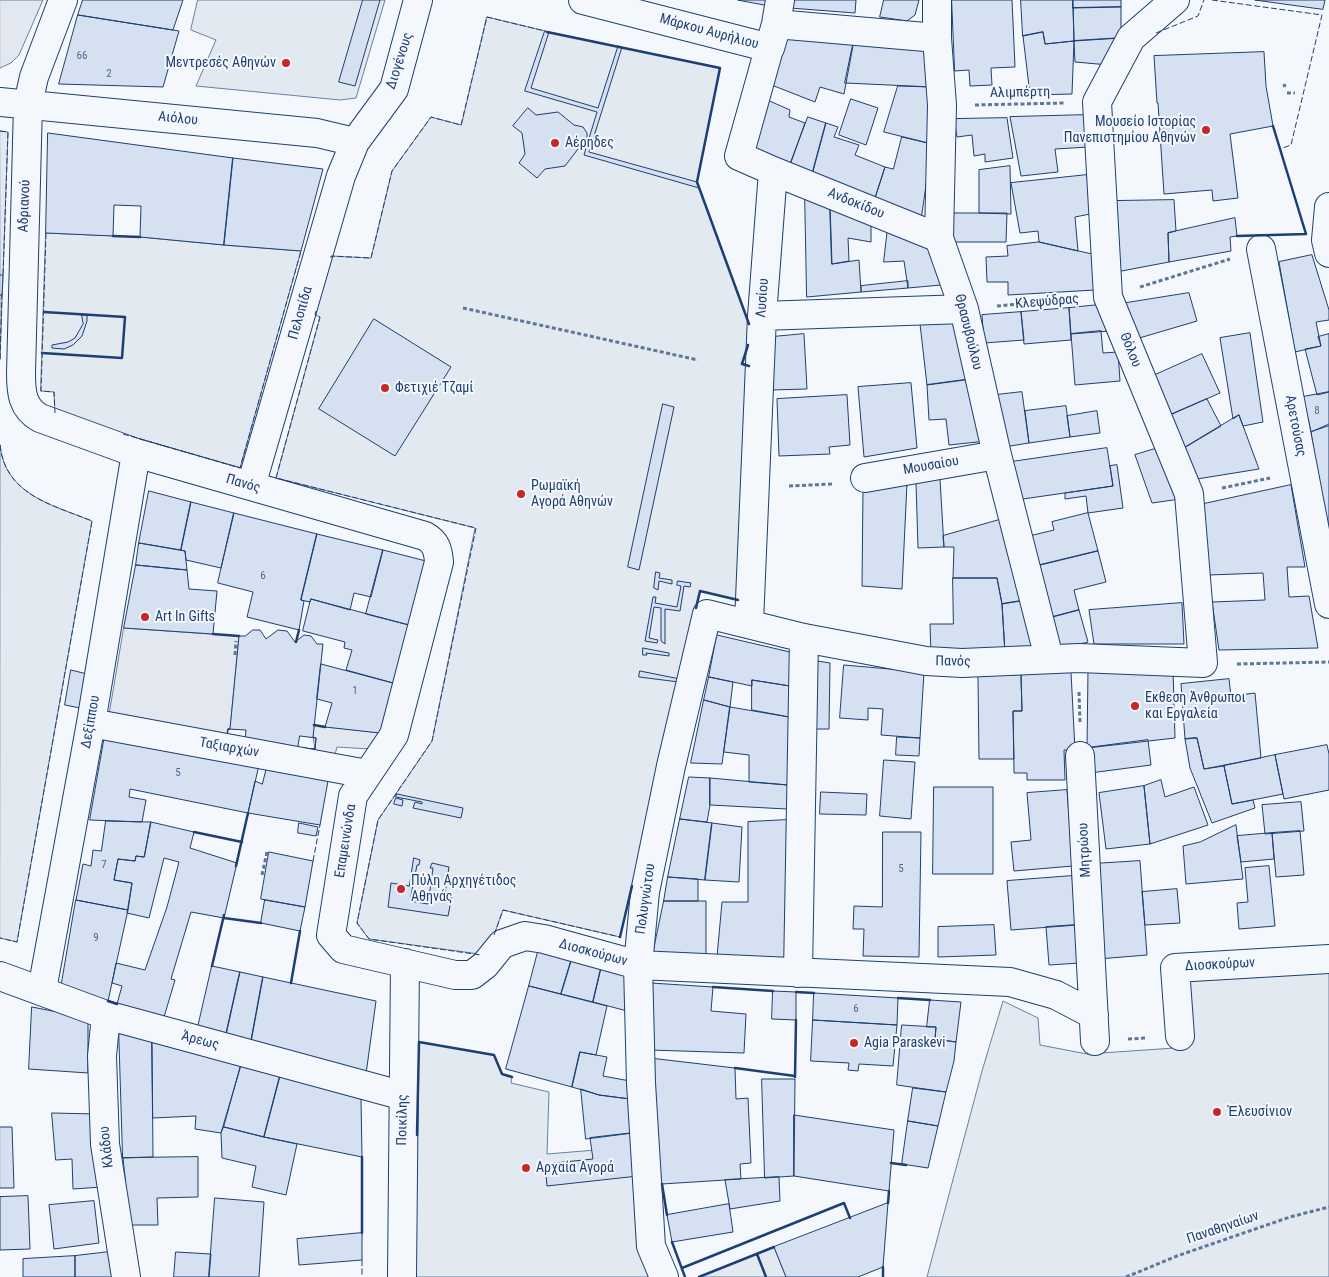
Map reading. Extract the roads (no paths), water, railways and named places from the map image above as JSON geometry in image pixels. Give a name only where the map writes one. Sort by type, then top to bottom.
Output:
[{"type":"street","name":"Αδριανού","points":[[33,414],[27,408],[23,396],[21,374],[28,104],[34,77],[63,0]]},
{"type":"street","name":"Διογένους","points":[[355,142],[394,88],[418,0]]},
{"type":"street","name":"Θρασυβούλου","points":[[937,0],[937,38],[942,105],[939,238],[964,309],[997,455],[1049,658]]},
{"type":"street","name":"Θόλου","points":[[1175,0],[1131,38],[1097,102],[1108,296],[1189,494],[1203,662]]},
{"type":"street","name":"Μάρκου Αυρήλιου","points":[[589,1],[775,24],[937,38]]},
{"type":"street","points":[[773,170],[739,156],[775,24]]},
{"type":"street","name":"Αιόλου","points":[[0,102],[317,133],[355,142]]},
{"type":"street","name":"Πελοπίδα","points":[[251,486],[341,176],[355,142]]},
{"type":"street","name":"Ανδοκίδου","points":[[773,170],[939,238]]},
{"type":"street","name":"Λυσίου","points":[[749,623],[762,316],[773,170]]},
{"type":"street","points":[[1329,207],[1326,240],[1329,254]]},
{"type":"street","name":"Αρετούσας","points":[[1261,249],[1329,604]]},
{"type":"street","points":[[762,316],[964,309]]},
{"type":"street","name":"Πανός","points":[[33,414],[136,452],[426,536],[435,543],[439,562]]},
{"type":"street","name":"Δεξίππου","points":[[42,990],[91,723],[136,452]]},
{"type":"street","name":"Μουσαίου","points":[[852,480],[997,455]]},
{"type":"street","name":"Επαμεινώνδα","points":[[405,964],[343,949],[331,936],[353,796],[394,735],[439,562]]},
{"type":"street","name":"Πανός","points":[[707,614],[804,638],[926,661],[962,663],[1079,658],[1203,662]]},
{"type":"street","name":"Πολυγνώτου","points":[[664,1277],[652,1246],[641,1083],[638,965],[645,892],[671,766],[707,614]]},
{"type":"street","points":[[798,973],[804,638]]},
{"type":"street","name":"Ταξιαρχών","points":[[91,723],[367,774]]},
{"type":"street","name":"Μητρώου","points":[[1080,756],[1095,1042]]},
{"type":"street","name":"Διοσκούρων","points":[[405,964],[455,975],[469,975],[485,965],[502,944],[525,936],[544,939],[638,965],[1010,982],[1056,995],[1094,1015]]},
{"type":"street","name":"Διοσκούρων","points":[[1180,1036],[1175,968],[1329,959]]},
{"type":"street","name":"Ποικίλης","points":[[402,1277],[405,964]]},
{"type":"street","name":"Άρεως","points":[[0,976],[106,1015],[404,1096]]},
{"type":"street","name":"Κλάδου","points":[[106,1015],[102,1056],[105,1144],[126,1277]]},
{"type":"place","name":"Μεντρεσές Αθηνών","points":[[286,63]]},
{"type":"place","name":"Μουσείο Ιστορίας Πανεπιστημίου Αθηνών","points":[[1206,130]]},
{"type":"place","name":"Αέρηδες","points":[[555,143]]},
{"type":"place","name":"Φετιχιέ Τζαμί","points":[[385,388]]},
{"type":"place","name":"Ρωμαϊκή Αγορά Αθηνών","points":[[521,494]]},
{"type":"place","name":"Art In Gifts","points":[[145,617]]},
{"type":"place","name":"Εκθεση Άνθρωποι και Εργαλεία","points":[[1135,706]]},
{"type":"place","name":"Πύλη Αρχηγέτιδος Αθηνάς","points":[[401,889]]},
{"type":"place","name":"Agia Paraskevi","points":[[854,1043]]},
{"type":"place","name":"Ἐλευσίνιον","points":[[1217,1112]]},
{"type":"place","name":"Αρχαία Αγορά","points":[[526,1168]]}]
